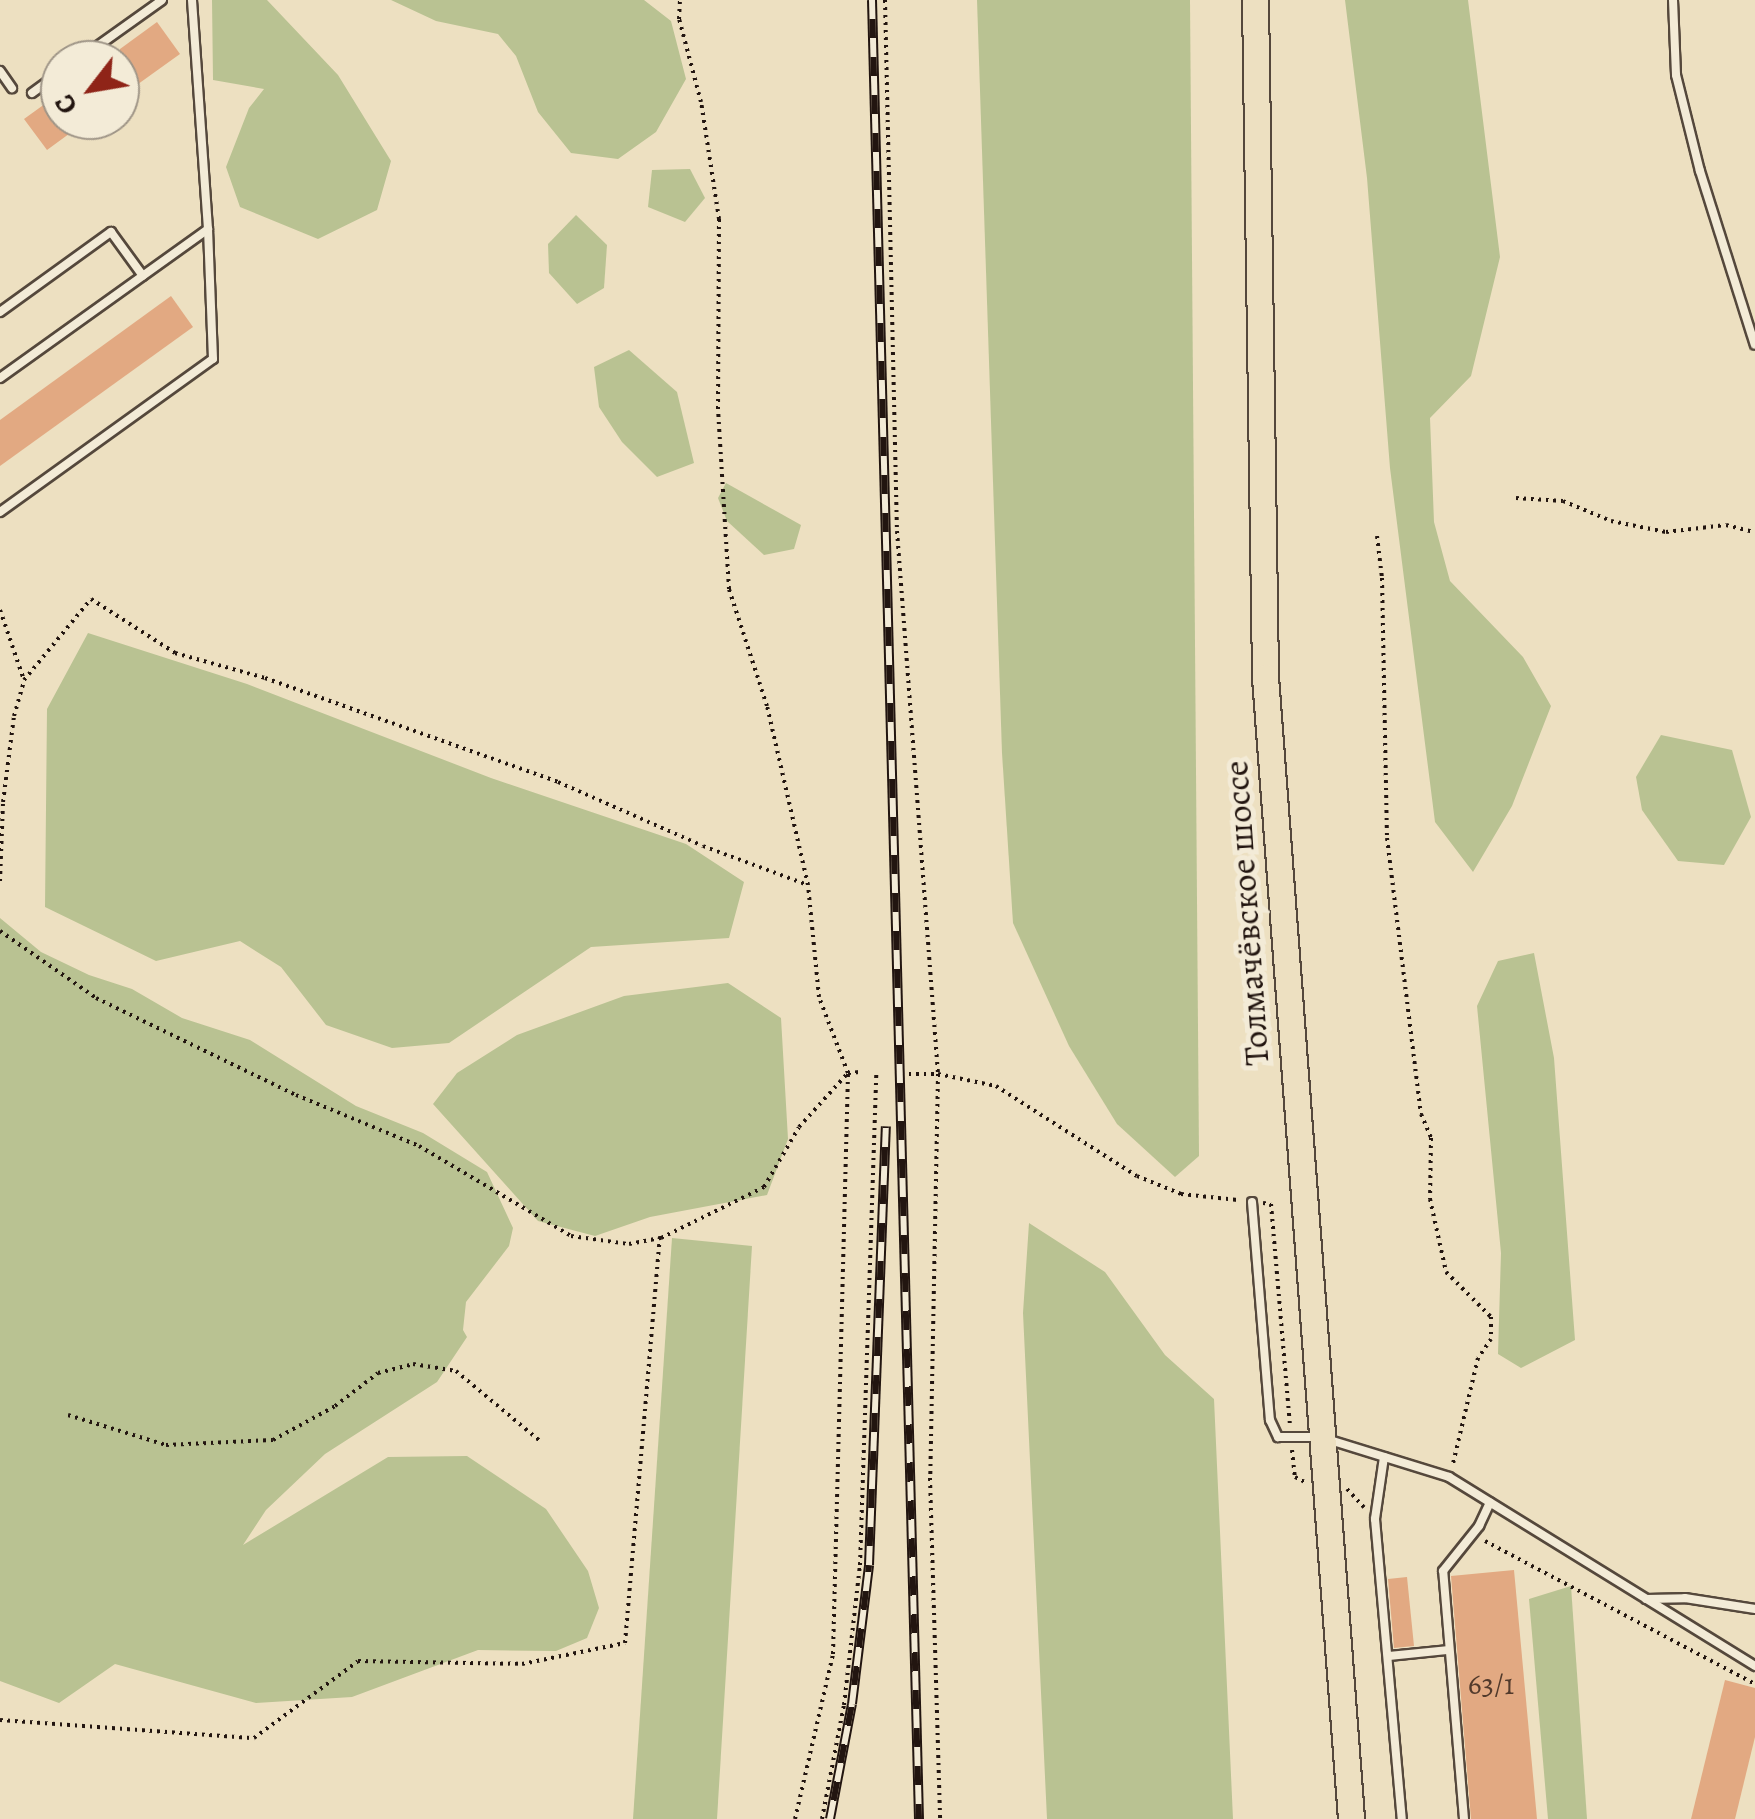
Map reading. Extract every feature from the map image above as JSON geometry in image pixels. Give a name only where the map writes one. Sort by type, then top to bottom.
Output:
[{"type":"main road","name":"Толмачёвское шоссе","points":[[1255,0],[1265,677],[1351,1819]]},
{"type":"lane","points":[[106,40],[162,0]]},
{"type":"lane","points":[[0,512],[212,360],[208,229],[192,0]]},
{"type":"lane","points":[[1673,0],[1676,75],[1705,188],[1755,345]]},
{"type":"lane","points":[[0,71],[12,88]]},
{"type":"lane","points":[[32,92],[40,86]]},
{"type":"lane","points":[[0,378],[208,229]]},
{"type":"lane","points":[[0,312],[111,232],[142,276]]},
{"type":"lane","points":[[1252,1202],[1273,1431],[1278,1437],[1320,1438],[1450,1477],[1755,1666]]},
{"type":"lane","points":[[1384,1457],[1375,1519],[1402,1819]]},
{"type":"lane","points":[[1464,1819],[1444,1571],[1473,1534],[1490,1502]]},
{"type":"lane","points":[[1646,1599],[1684,1598],[1755,1609]]},
{"type":"lane","points":[[1388,1656],[1448,1650]]},
{"type":"path","points":[[680,0],[679,19],[701,102],[719,220],[718,409],[729,589],[767,706],[808,885],[820,997],[848,1073],[833,1654],[796,1819]]},
{"type":"path","points":[[885,0],[897,532],[938,1074],[930,1478],[940,1819]]},
{"type":"path","points":[[1516,498],[1563,501],[1611,521],[1666,532],[1726,525],[1755,532]]},
{"type":"path","points":[[1377,536],[1382,578],[1387,838],[1421,1114],[1430,1138],[1430,1198],[1446,1272],[1491,1317],[1492,1338],[1478,1358],[1450,1477]]},
{"type":"path","points":[[24,680],[91,599],[175,653],[265,678],[558,782],[703,846],[808,885]]},
{"type":"path","points":[[0,610],[24,680],[6,785],[0,881]]},
{"type":"path","points":[[0,931],[96,998],[296,1095],[418,1146],[572,1236],[628,1244],[660,1238],[764,1187],[799,1127],[848,1073],[860,1072]]},
{"type":"path","points":[[822,1819],[844,1705],[860,1565],[876,1072]]},
{"type":"path","points":[[910,1074],[938,1074],[996,1086],[1152,1182],[1181,1194],[1271,1204]]},
{"type":"path","points":[[0,1720],[254,1738],[358,1661],[522,1664],[625,1643],[660,1238]]},
{"type":"path","points":[[68,1415],[166,1445],[273,1440],[335,1406],[378,1373],[426,1365],[456,1371],[479,1386],[540,1441]]},
{"type":"path","points":[[1473,1534],[1755,1684]]},
{"type":"green space","points":[[212,0],[267,0],[338,75],[391,161],[377,210],[318,239],[240,207],[226,167],[249,108],[264,89],[213,80]]},
{"type":"green space","points":[[391,0],[644,0],[671,21],[686,79],[656,132],[618,159],[571,153],[538,112],[516,56],[498,34],[436,21]]},
{"type":"green space","points":[[977,0],[1190,0],[1199,1156],[1175,1177],[1117,1124],[1069,1046],[1013,923],[1002,753]]},
{"type":"green space","points":[[1345,0],[1468,0],[1500,257],[1471,376],[1430,418],[1434,522],[1450,581],[1523,657],[1551,706],[1512,806],[1473,872],[1435,822],[1390,468],[1367,178]]},
{"type":"green space","points":[[690,169],[705,198],[685,222],[648,207],[652,170]]},
{"type":"green space","points":[[576,215],[607,245],[604,288],[577,304],[549,273],[548,244]]},
{"type":"green space","points":[[629,350],[677,392],[694,463],[657,477],[622,442],[599,407],[594,367]]},
{"type":"green space","points":[[726,483],[801,525],[794,549],[764,555],[727,521],[718,498]]},
{"type":"green space","points":[[88,633],[247,684],[491,778],[686,844],[744,882],[729,938],[591,947],[449,1043],[392,1048],[326,1025],[281,967],[240,941],[156,961],[45,907],[47,709]]},
{"type":"green space","points":[[1661,735],[1732,750],[1751,817],[1724,865],[1678,861],[1642,810],[1636,777]]},
{"type":"green space","points":[[0,918],[41,952],[89,975],[132,989],[182,1018],[250,1040],[356,1106],[423,1133],[487,1172],[513,1228],[509,1246],[466,1302],[463,1330],[467,1337],[437,1382],[325,1454],[266,1510],[243,1545],[388,1457],[467,1456],[546,1509],[588,1571],[599,1608],[587,1638],[556,1651],[478,1650],[352,1697],[256,1703],[115,1664],[59,1703],[0,1681]]},
{"type":"green space","points":[[1534,953],[1554,1058],[1575,1340],[1521,1368],[1498,1354],[1501,1253],[1477,1006],[1498,961]]},
{"type":"green space","points":[[728,983],[781,1018],[788,1139],[767,1195],[650,1217],[595,1236],[538,1221],[433,1104],[457,1073],[517,1035],[624,996]]},
{"type":"green space","points":[[1029,1223],[1105,1272],[1165,1355],[1214,1399],[1233,1819],[1047,1819],[1023,1313]]},
{"type":"green space","points":[[672,1238],[752,1246],[717,1819],[633,1819]]},
{"type":"green space","points":[[1571,1586],[1587,1819],[1548,1819],[1529,1599]]},
{"type":"building","points":[[157,22],[180,54],[140,83],[140,40],[132,40]]},
{"type":"building","points":[[40,107],[40,140],[61,140],[47,150],[24,119]]},
{"type":"building","points":[[171,296],[193,327],[0,466],[0,420]]},
{"type":"building","points":[[1514,1570],[1537,1819],[1471,1819],[1451,1576]]},
{"type":"building","points":[[1407,1577],[1414,1646],[1394,1648],[1388,1579]]},
{"type":"building","points":[[1725,1680],[1755,1688],[1755,1737],[1735,1819],[1691,1819]]},
{"type":"railway","points":[[872,0],[919,1819]]},
{"type":"railway","points":[[830,1819],[852,1704],[869,1565],[886,1126]]}]
